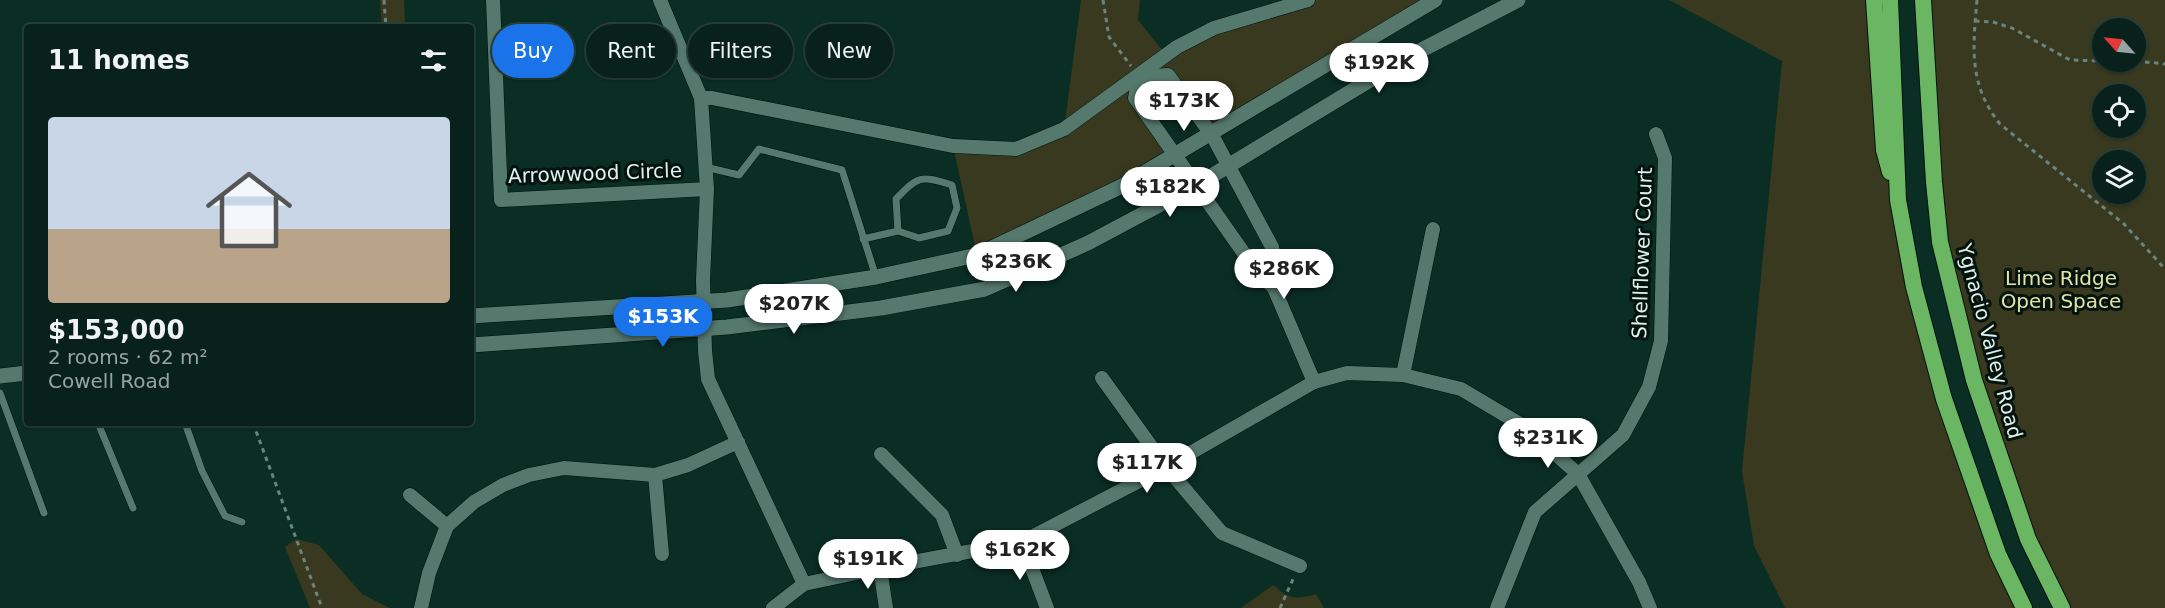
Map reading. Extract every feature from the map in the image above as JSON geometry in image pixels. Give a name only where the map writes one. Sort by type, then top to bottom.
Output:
[{"type":"highway","points":[[1874,0],[1884,150],[1898,200],[1914,288],[1944,399],[1998,554],[2024,608]]},
{"type":"highway","points":[[1890,0],[1898,200]]},
{"type":"highway","name":"Ygnacio Valley Road","points":[[1923,0],[1940,242],[1977,390],[2028,539],[2062,608]]},
{"type":"street","name":"Arrowwood Circle","points":[[493,0],[501,200],[707,189]]},
{"type":"street","points":[[660,0],[701,98],[707,189],[704,328],[708,379],[804,584]]},
{"type":"street","points":[[701,98],[712,98],[953,146],[1016,149],[1064,129],[1177,47],[1214,28],[1308,0]]},
{"type":"street","points":[[474,316],[704,302],[876,277],[976,255],[1122,186],[1212,135],[1435,0]]},
{"type":"street","points":[[474,345],[704,328],[881,308],[986,289],[1088,243],[1195,186],[1408,57],[1518,0]]},
{"type":"street","points":[[1139,76],[1168,75],[1212,135],[1272,247],[1276,268],[1274,288]]},
{"type":"street","points":[[1139,76],[1135,98],[1174,157],[1257,272],[1274,288],[1314,382]]},
{"type":"street","name":"Shellflower Court","points":[[1497,608],[1535,512],[1623,435],[1649,387],[1661,341],[1665,158],[1656,134]]},
{"type":"street","points":[[1403,375],[1433,229]]},
{"type":"street","points":[[0,376],[24,373]]},
{"type":"street","points":[[773,608],[804,584],[1022,542],[1166,467],[1314,382],[1347,374],[1403,375],[1461,388],[1525,427],[1578,474],[1639,582],[1650,608]]},
{"type":"street","points":[[1102,378],[1134,419],[1166,467],[1222,533],[1300,566]]},
{"type":"street","points":[[421,608],[429,573],[447,526],[474,502],[503,485],[529,475],[564,468],[655,475],[688,465],[738,442]]},
{"type":"street","points":[[882,454],[942,515],[957,555]]},
{"type":"street","points":[[655,475],[662,554]]},
{"type":"street","points":[[411,495],[447,526]]},
{"type":"street","points":[[1022,542],[1047,608]]},
{"type":"street","points":[[880,568],[886,608]]},
{"type":"lane","points":[[705,167],[739,175],[759,149],[842,170],[876,277]]},
{"type":"lane","points":[[863,239],[898,231],[919,238],[948,231],[957,208],[952,185],[928,177],[915,179],[896,200],[898,231]]},
{"type":"lane","points":[[0,393],[3,412],[44,513]]},
{"type":"lane","points":[[99,426],[133,508]]},
{"type":"lane","points":[[186,426],[202,471],[225,516],[242,522]]},
{"type":"path","points":[[384,0],[386,24]]},
{"type":"path","points":[[1103,0],[1109,37],[1139,76]]},
{"type":"path","points":[[1977,0],[1972,50],[1983,99],[1991,113],[2000,124],[2124,224],[2165,268]]},
{"type":"path","points":[[1976,21],[1993,22],[2012,28],[2070,60],[2092,61]]},
{"type":"path","points":[[2146,62],[2165,64]]},
{"type":"path","points":[[253,426],[322,608]]},
{"type":"path","points":[[1280,608],[1300,566]]},
{"type":"green space","points":[[380,0],[404,0],[405,24],[382,24]]},
{"type":"green space","points":[[1081,0],[1140,0],[1138,20],[1167,56],[1177,47],[1308,0],[1435,0],[1212,135],[1168,75],[1139,77],[1135,98],[1174,157],[977,255],[953,146],[1016,149],[1064,129]]},
{"type":"green space","points":[[1669,0],[1874,0],[1914,287],[2024,608],[1785,608],[1754,546],[1742,471],[1782,61]]},
{"type":"green space","name":"Lime Ridge Open Space","points":[[1923,0],[2165,0],[2165,608],[2062,608],[1974,380],[1934,182]]},
{"type":"green space","points":[[296,539],[319,545],[362,594],[390,608],[310,608],[285,547]]},
{"type":"green space","points":[[1273,585],[1288,596],[1303,597],[1316,594],[1324,608],[1241,608]]}]
